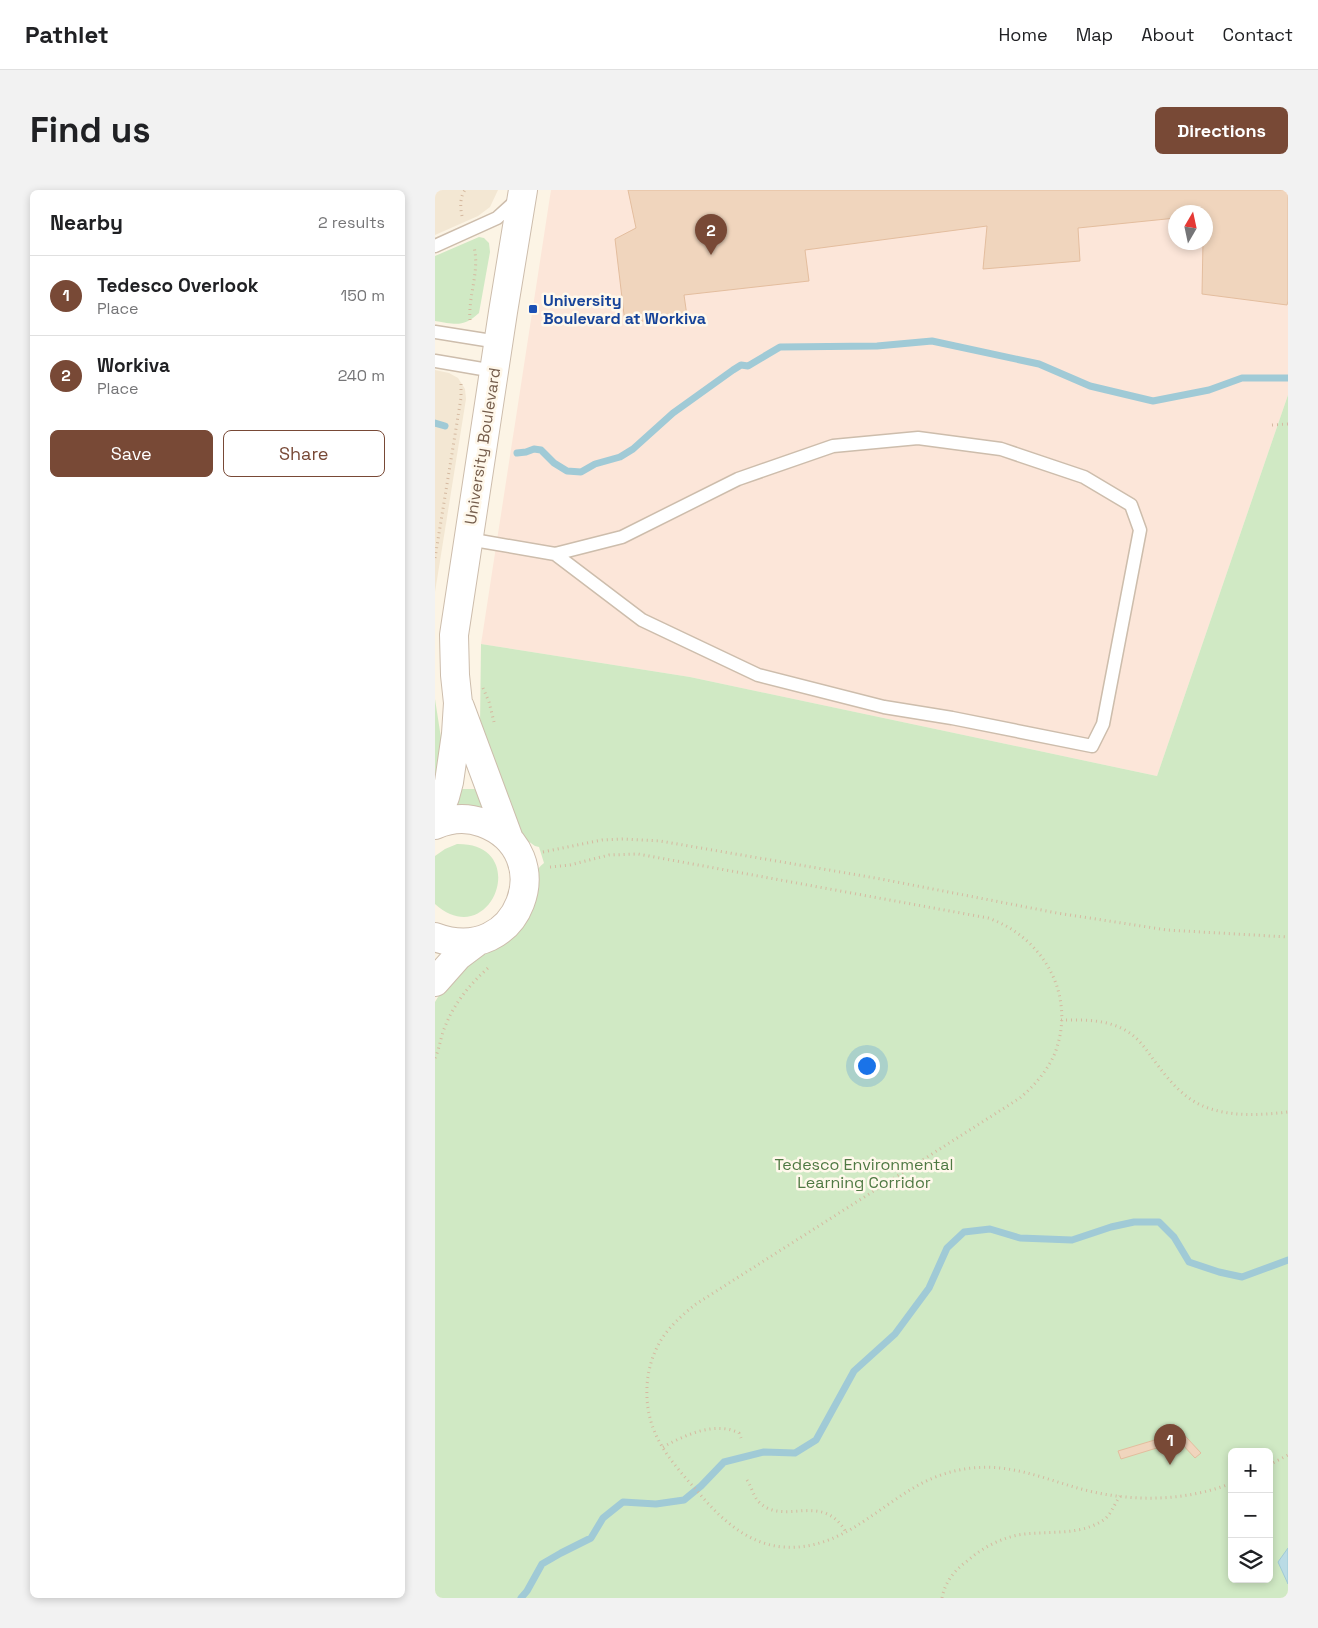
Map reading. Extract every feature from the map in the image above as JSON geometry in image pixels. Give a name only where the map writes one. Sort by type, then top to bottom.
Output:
[{"type":"street","name":"University Boulevard","points":[[435,817],[445,797],[449,782],[458,703],[454,635],[523,193]]},
{"type":"street","name":"University Boulevard","points":[[458,703],[524,873],[524,892],[518,910],[501,930],[491,937],[478,942]]},
{"type":"street","points":[[435,824],[456,819],[475,820],[493,826],[515,850]]},
{"type":"street","points":[[435,937],[446,942],[478,942]]},
{"type":"street","points":[[435,982],[458,956],[478,942]]},
{"type":"lane","points":[[435,246],[497,218],[523,193]]},
{"type":"lane","points":[[435,332],[499,342]]},
{"type":"lane","points":[[435,361],[494,371]]},
{"type":"lane","points":[[468,539],[555,554],[622,537],[738,479],[833,446],[918,438],[1001,449],[1084,477],[1131,505],[1140,530],[1103,724],[1092,746],[953,718],[884,707],[758,675],[642,620],[555,554]]},
{"type":"path","points":[[464,222],[461,213],[461,202],[462,194],[465,190]]},
{"type":"path","points":[[470,320],[469,306],[476,258],[472,240]]},
{"type":"path","points":[[435,558],[461,398],[461,382]]},
{"type":"path","points":[[1272,425],[1288,424]]},
{"type":"path","points":[[515,850],[553,850],[623,838],[660,841],[1167,930],[1288,937]]},
{"type":"path","points":[[550,867],[609,855],[638,854],[988,918],[1010,927],[1029,942],[1041,955],[1055,981],[1060,1000],[1061,1020],[1058,1038],[1052,1058],[1039,1079],[1020,1098],[697,1304],[668,1329],[650,1365],[647,1382],[647,1399],[652,1424],[663,1447],[675,1465],[724,1521],[737,1530],[760,1541],[782,1547],[814,1546],[846,1532],[924,1482],[946,1473],[974,1468],[1016,1470],[1093,1492],[1120,1496],[1169,1497],[1192,1494],[1228,1484]]},
{"type":"path","points":[[435,1058],[447,1021],[463,994]]},
{"type":"path","points":[[1061,1020],[1093,1021],[1124,1030],[1140,1042],[1177,1088],[1207,1108],[1243,1115],[1288,1112]]},
{"type":"path","points":[[663,1447],[691,1434],[713,1429],[727,1428],[739,1432],[741,1438]]},
{"type":"path","points":[[1273,1463],[1288,1455]]},
{"type":"path","points":[[747,1480],[757,1499],[766,1507],[777,1510],[824,1513],[837,1519],[846,1532]]},
{"type":"path","points":[[941,1598],[951,1575],[984,1548],[1017,1536],[1072,1531],[1092,1525],[1108,1516],[1120,1496]]},
{"type":"shaded area","points":[[435,190],[498,190],[490,207],[478,216],[435,235]]},
{"type":"shaded area","points":[[551,190],[1288,190],[1288,395],[1157,776],[690,677],[481,644]]},
{"type":"shaded area","points":[[435,370],[449,373],[458,378],[465,389],[466,399],[435,592]]},
{"type":"green space","points":[[479,237],[484,238],[489,243],[490,252],[479,313],[468,321],[458,324],[435,321],[435,256]]},
{"type":"green space","name":"Tedesco Environmental Learning Corridor","points":[[1288,395],[1288,1598],[435,1598],[435,1002],[444,987],[463,964],[506,943],[514,934],[524,912],[533,878],[544,863],[539,847],[528,841],[515,824],[480,725],[481,644],[690,677],[1157,776]]},
{"type":"green space","points":[[435,699],[443,751],[436,773],[435,773]]},
{"type":"green space","points":[[460,789],[481,789],[486,805],[479,811],[453,809]]},
{"type":"green space","points":[[457,844],[480,848],[493,860],[498,876],[495,892],[487,907],[473,916],[455,916],[435,904],[435,856]]},
{"type":"water","points":[[1288,1548],[1288,1584],[1278,1562]]},
{"type":"building","points":[[628,190],[1288,190],[1288,301],[1287,305],[1202,294],[1203,250],[1213,250],[1213,205],[1168,205],[1168,219],[1078,228],[1080,261],[983,269],[987,226],[805,250],[809,281],[684,295],[687,316],[625,323],[615,239],[636,228]]},
{"type":"building","points":[[1174,1424],[1201,1453],[1195,1458],[1168,1429]]},
{"type":"building","points":[[1158,1439],[1160,1447],[1121,1459],[1118,1451]]},
{"type":"waterway","points":[[517,453],[534,449],[541,450],[554,463],[567,471],[581,472],[595,464],[620,457],[633,449],[673,413],[733,370],[741,365],[748,366],[780,347],[877,346],[932,341],[1039,364],[1090,386],[1153,401],[1209,390],[1242,378],[1288,378]]},
{"type":"waterway","points":[[435,423],[445,426]]},
{"type":"waterway","points":[[521,1598],[542,1564],[591,1538],[603,1518],[623,1502],[656,1504],[684,1500],[701,1486],[724,1462],[764,1452],[795,1453],[816,1440],[854,1371],[895,1334],[929,1288],[947,1248],[964,1232],[990,1229],[1020,1238],[1072,1240],[1111,1227],[1134,1222],[1159,1222],[1174,1237],[1189,1262],[1219,1272],[1242,1277],[1288,1260]]},
{"type":"place","name":"Workiva","points":[[711,255]]},
{"type":"place","name":"University Boulevard at Workiva","points":[[533,309]]},
{"type":"place","name":"Tedesco Overlook","points":[[1170,1465]]}]
